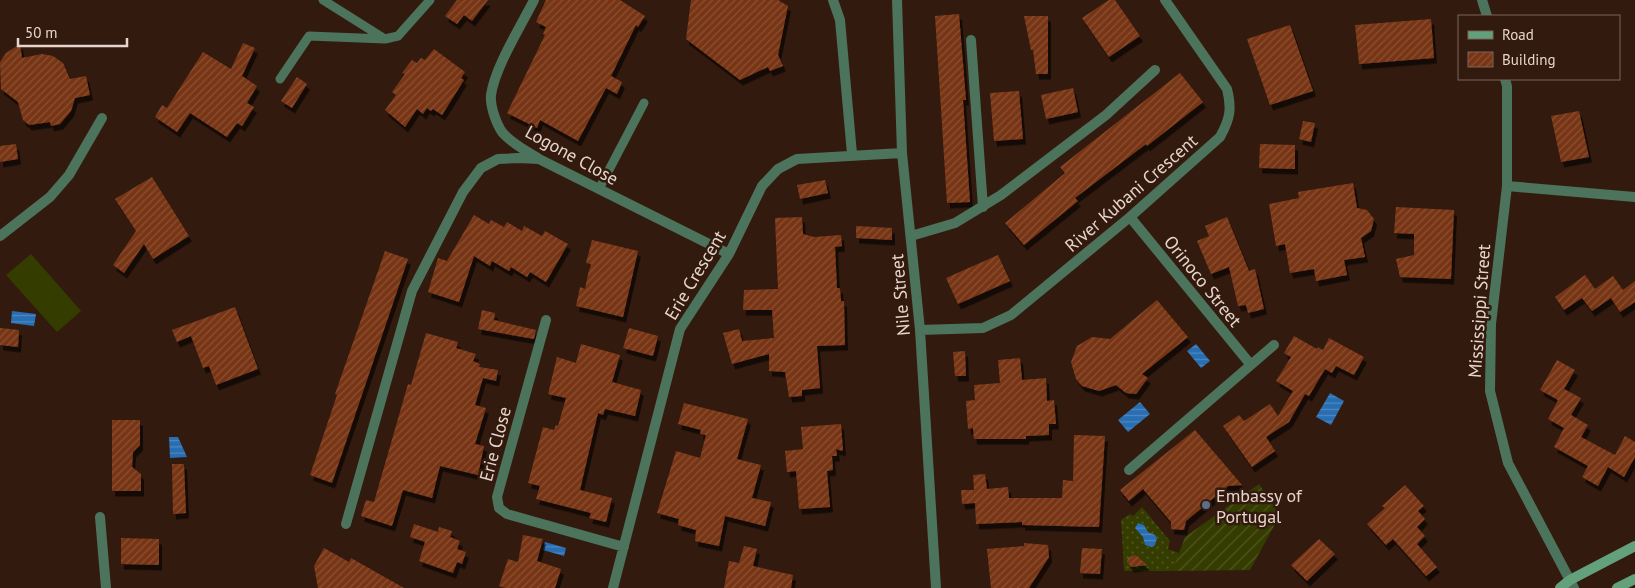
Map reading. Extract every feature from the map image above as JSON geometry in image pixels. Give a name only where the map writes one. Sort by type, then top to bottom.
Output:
[{"type":"street","name":"Logone Close","points":[[534,0],[496,78],[491,97],[494,116],[502,131],[516,144],[539,160],[729,254]]},
{"type":"street","points":[[833,0],[840,20],[852,154]]},
{"type":"street","name":"Nile Street","points":[[896,0],[902,153],[920,330],[936,588]]},
{"type":"street","name":"River Kubani Crescent","points":[[920,330],[983,328],[1011,315],[1130,217],[1220,137],[1229,121],[1231,106],[1227,89],[1164,0]]},
{"type":"street","points":[[1482,0],[1488,15]]},
{"type":"street","points":[[971,40],[983,207]]},
{"type":"street","points":[[911,236],[955,223],[983,207],[1106,115],[1155,70]]},
{"type":"street","name":"Mississippi Street","points":[[1505,80],[1507,86],[1508,186],[1491,324],[1490,392],[1508,463],[1572,584]]},
{"type":"street","points":[[0,236],[50,197],[69,175],[102,118]]},
{"type":"street","name":"Erie Crescent","points":[[613,588],[680,329],[729,254],[762,186],[778,169],[797,159],[852,154],[902,153]]},
{"type":"street","points":[[346,524],[412,291],[459,200],[469,182],[481,168],[489,164],[498,160],[518,158],[539,160]]},
{"type":"street","points":[[1508,186],[1635,197]]},
{"type":"street","name":"Orinoco Street","points":[[1130,217],[1251,365]]},
{"type":"street","name":"Erie Close","points":[[546,320],[497,497],[499,508],[507,514],[624,547]]},
{"type":"street","points":[[1129,470],[1274,345]]},
{"type":"street","points":[[100,517],[106,588]]},
{"type":"street","points":[[1560,588],[1572,584],[1635,546]]},
{"type":"street","points":[[1617,588],[1635,579]]},
{"type":"lane","points":[[323,0],[385,39]]},
{"type":"lane","points":[[280,79],[309,36],[385,39],[398,36],[430,0]]},
{"type":"lane","points":[[599,190],[644,103]]},
{"type":"green space","points":[[31,254],[81,311],[57,332],[6,275]]},
{"type":"green space","points":[[1259,484],[1280,515],[1250,570],[1172,571],[1185,537]]},
{"type":"green space","points":[[1142,507],[1170,541],[1168,549],[1179,553],[1172,571],[1124,571],[1121,520],[1130,514],[1133,516]]},
{"type":"water","points":[[12,311],[36,314],[34,326],[11,323]]},
{"type":"water","points":[[1196,344],[1210,361],[1201,368],[1187,351]]},
{"type":"water","points":[[1330,393],[1344,401],[1331,425],[1316,417]]},
{"type":"water","points":[[1140,402],[1150,414],[1128,432],[1118,420]]},
{"type":"water","points":[[169,437],[178,437],[187,457],[170,458]]},
{"type":"water","points":[[1138,523],[1144,525],[1148,532],[1155,535],[1157,538],[1155,545],[1152,547],[1145,545],[1143,537],[1135,528]]},
{"type":"water","points":[[545,542],[566,548],[564,556],[543,550]]},
{"type":"building","points":[[457,0],[488,0],[472,21],[464,15],[457,24],[445,16]]},
{"type":"building","points":[[546,0],[620,0],[645,16],[638,27],[636,25],[611,76],[622,82],[617,94],[606,88],[578,141],[540,120],[537,128],[507,113],[545,35],[543,34],[546,27],[536,22]]},
{"type":"building","points":[[691,0],[778,0],[788,6],[778,55],[783,66],[770,71],[768,67],[740,80],[686,39]]},
{"type":"building","points":[[1109,0],[1115,0],[1140,36],[1109,57],[1082,18]]},
{"type":"building","points":[[959,14],[966,100],[963,100],[970,202],[947,203],[935,16]]},
{"type":"building","points":[[1024,16],[1048,16],[1048,74],[1036,74],[1033,50],[1031,50]]},
{"type":"building","points":[[1431,19],[1434,58],[1359,64],[1355,25]]},
{"type":"building","points":[[1290,25],[1313,91],[1270,105],[1247,39]]},
{"type":"building","points":[[243,43],[255,48],[242,76],[257,86],[247,103],[254,107],[242,126],[237,123],[227,137],[190,113],[177,132],[155,117],[162,105],[167,108],[203,52],[231,69]]},
{"type":"building","points":[[20,44],[22,58],[42,54],[53,56],[63,63],[70,79],[86,76],[90,95],[75,98],[71,111],[60,124],[51,126],[50,122],[29,125],[23,120],[18,102],[1,89],[0,62],[6,53]]},
{"type":"building","points":[[434,49],[465,72],[461,78],[464,80],[442,115],[433,109],[431,111],[427,108],[423,114],[417,109],[405,127],[385,110],[396,95],[392,92],[405,74],[402,73],[412,60],[417,63],[421,58],[425,60]]},
{"type":"building","points":[[1180,73],[1203,102],[1147,146],[1146,144],[1075,198],[1078,201],[1024,245],[1005,223],[1065,173],[1060,167]]},
{"type":"building","points":[[297,77],[307,84],[292,108],[281,101]]},
{"type":"building","points":[[1073,88],[1078,112],[1046,119],[1041,95]]},
{"type":"building","points":[[1019,91],[1023,139],[994,141],[990,93]]},
{"type":"building","points":[[1579,111],[1589,157],[1561,162],[1551,116]]},
{"type":"building","points":[[1303,121],[1315,123],[1311,142],[1299,139]]},
{"type":"building","points":[[16,144],[18,159],[0,162],[0,146]]},
{"type":"building","points":[[1260,144],[1295,145],[1295,169],[1259,168]]},
{"type":"building","points":[[152,177],[189,236],[153,259],[144,244],[124,273],[113,265],[136,231],[115,199]]},
{"type":"building","points":[[825,180],[828,193],[800,199],[797,185]]},
{"type":"building","points":[[1353,183],[1357,208],[1367,210],[1374,219],[1371,231],[1361,238],[1365,257],[1344,260],[1347,275],[1316,281],[1314,269],[1290,273],[1285,244],[1276,246],[1269,204],[1299,198],[1298,192]]},
{"type":"building","points":[[1396,207],[1454,210],[1451,279],[1400,277],[1396,259],[1414,255],[1414,234],[1394,233]]},
{"type":"building","points":[[474,215],[489,224],[491,220],[504,227],[507,222],[522,231],[524,226],[542,236],[545,231],[568,244],[546,282],[530,272],[527,277],[511,267],[509,271],[492,261],[490,266],[474,256],[459,302],[428,292],[438,258],[447,261]]},
{"type":"building","points":[[802,217],[803,234],[814,237],[841,235],[842,246],[835,247],[837,288],[840,288],[841,301],[844,301],[845,345],[817,346],[820,388],[802,390],[802,396],[789,397],[785,372],[769,371],[769,354],[732,364],[723,333],[739,329],[742,341],[774,338],[772,310],[743,310],[744,290],[778,289],[775,218]]},
{"type":"building","points":[[1227,217],[1249,271],[1255,269],[1264,309],[1248,313],[1246,305],[1238,306],[1229,267],[1211,274],[1197,241],[1209,236],[1205,226]]},
{"type":"building","points":[[856,226],[892,228],[892,240],[856,238]]},
{"type":"building","points":[[592,240],[638,251],[623,317],[576,306],[580,287],[585,289],[591,264],[586,263]]},
{"type":"building","points":[[385,251],[408,259],[332,483],[310,475],[337,395],[335,394]]},
{"type":"building","points":[[998,255],[1010,281],[958,304],[946,278]]},
{"type":"building","points":[[1585,275],[1595,289],[1613,276],[1623,290],[1635,281],[1635,302],[1620,312],[1611,298],[1592,311],[1582,298],[1564,310],[1555,297]]},
{"type":"building","points":[[1157,300],[1188,337],[1142,374],[1148,378],[1136,394],[1126,393],[1116,385],[1099,391],[1082,386],[1076,379],[1071,362],[1077,346],[1092,337],[1110,339]]},
{"type":"building","points":[[235,307],[258,369],[216,385],[209,366],[203,368],[191,336],[177,342],[172,330]]},
{"type":"building","points":[[482,310],[495,313],[494,320],[536,330],[534,339],[478,329]]},
{"type":"building","points":[[0,328],[19,330],[18,347],[0,345]]},
{"type":"building","points":[[629,328],[658,336],[653,356],[623,348]]},
{"type":"building","points":[[426,333],[458,342],[456,348],[476,354],[473,361],[480,364],[479,367],[498,370],[496,381],[483,378],[475,405],[486,408],[475,444],[484,446],[478,475],[440,466],[432,498],[403,490],[392,526],[361,516],[366,500],[374,502],[408,384],[411,385]]},
{"type":"building","points":[[1294,336],[1317,349],[1318,347],[1323,350],[1329,338],[1364,357],[1354,375],[1336,366],[1332,373],[1325,369],[1309,396],[1305,394],[1289,422],[1266,437],[1275,451],[1252,467],[1223,426],[1239,415],[1244,421],[1270,404],[1278,416],[1293,391],[1276,381],[1291,357],[1284,353]]},
{"type":"building","points":[[581,344],[620,355],[612,382],[641,390],[635,416],[605,409],[603,415],[598,413],[580,490],[612,498],[606,522],[589,518],[591,513],[536,499],[540,486],[528,483],[543,427],[554,430],[556,425],[558,426],[566,398],[548,394],[557,357],[576,363]]},
{"type":"building","points":[[965,351],[966,376],[955,376],[953,352]]},
{"type":"building","points":[[1020,358],[1022,380],[1046,378],[1047,401],[1054,400],[1056,424],[1049,424],[1049,435],[1026,436],[1026,439],[974,439],[973,428],[968,429],[966,401],[975,400],[974,385],[1000,383],[998,360]]},
{"type":"building","points":[[1557,360],[1575,370],[1564,389],[1581,398],[1571,415],[1588,425],[1581,437],[1615,455],[1625,436],[1635,442],[1635,457],[1624,477],[1608,467],[1598,486],[1582,477],[1588,466],[1554,447],[1564,428],[1548,419],[1558,400],[1540,390]]},
{"type":"building","points":[[684,403],[748,419],[737,459],[761,465],[752,498],[771,502],[765,526],[725,516],[719,546],[695,541],[696,530],[678,525],[679,519],[657,513],[676,451],[700,458],[706,435],[700,434],[701,430],[678,424]]},
{"type":"building","points":[[112,420],[140,420],[140,445],[133,452],[132,467],[141,474],[141,491],[112,491]]},
{"type":"building","points":[[841,424],[843,451],[836,449],[837,456],[832,456],[833,470],[827,471],[830,507],[799,509],[796,471],[787,472],[785,451],[803,449],[801,427]]},
{"type":"building","points":[[1195,430],[1242,485],[1228,486],[1186,521],[1184,530],[1171,529],[1171,522],[1143,489],[1129,501],[1120,490]]},
{"type":"building","points":[[1074,435],[1105,436],[1099,527],[1022,525],[1022,522],[976,524],[975,503],[962,504],[961,490],[974,490],[973,475],[985,474],[987,489],[1008,487],[1009,498],[1062,498],[1063,480],[1073,481]]},
{"type":"building","points":[[172,464],[184,464],[186,513],[173,514]]},
{"type":"building","points":[[1405,485],[1424,506],[1418,511],[1425,519],[1417,527],[1425,536],[1417,544],[1437,567],[1426,576],[1393,539],[1386,545],[1367,524],[1385,508],[1382,506]]},
{"type":"building","points":[[414,524],[438,532],[439,527],[452,531],[450,537],[460,541],[457,549],[466,552],[462,564],[457,562],[453,573],[419,561],[425,542],[410,537]]},
{"type":"building","points":[[523,535],[543,539],[537,561],[561,569],[555,588],[505,588],[499,586],[508,559],[518,562]]},
{"type":"building","points":[[121,538],[159,539],[159,565],[121,564]]},
{"type":"building","points":[[1319,539],[1335,554],[1307,581],[1291,565]]},
{"type":"building","points":[[1024,543],[1048,545],[1049,557],[1029,588],[991,588],[987,549],[1024,546]]},
{"type":"building","points":[[744,546],[757,549],[753,566],[793,575],[791,588],[724,588],[729,561],[739,563]]},
{"type":"building","points":[[324,548],[349,562],[351,558],[404,588],[318,588],[314,566]]},
{"type":"building","points":[[1082,548],[1102,549],[1100,574],[1080,573]]},
{"type":"building","points":[[1134,555],[1147,565],[1131,567],[1127,562],[1128,558]]},
{"type":"place","name":"Embassy of Portugal","points":[[1206,505]]}]
